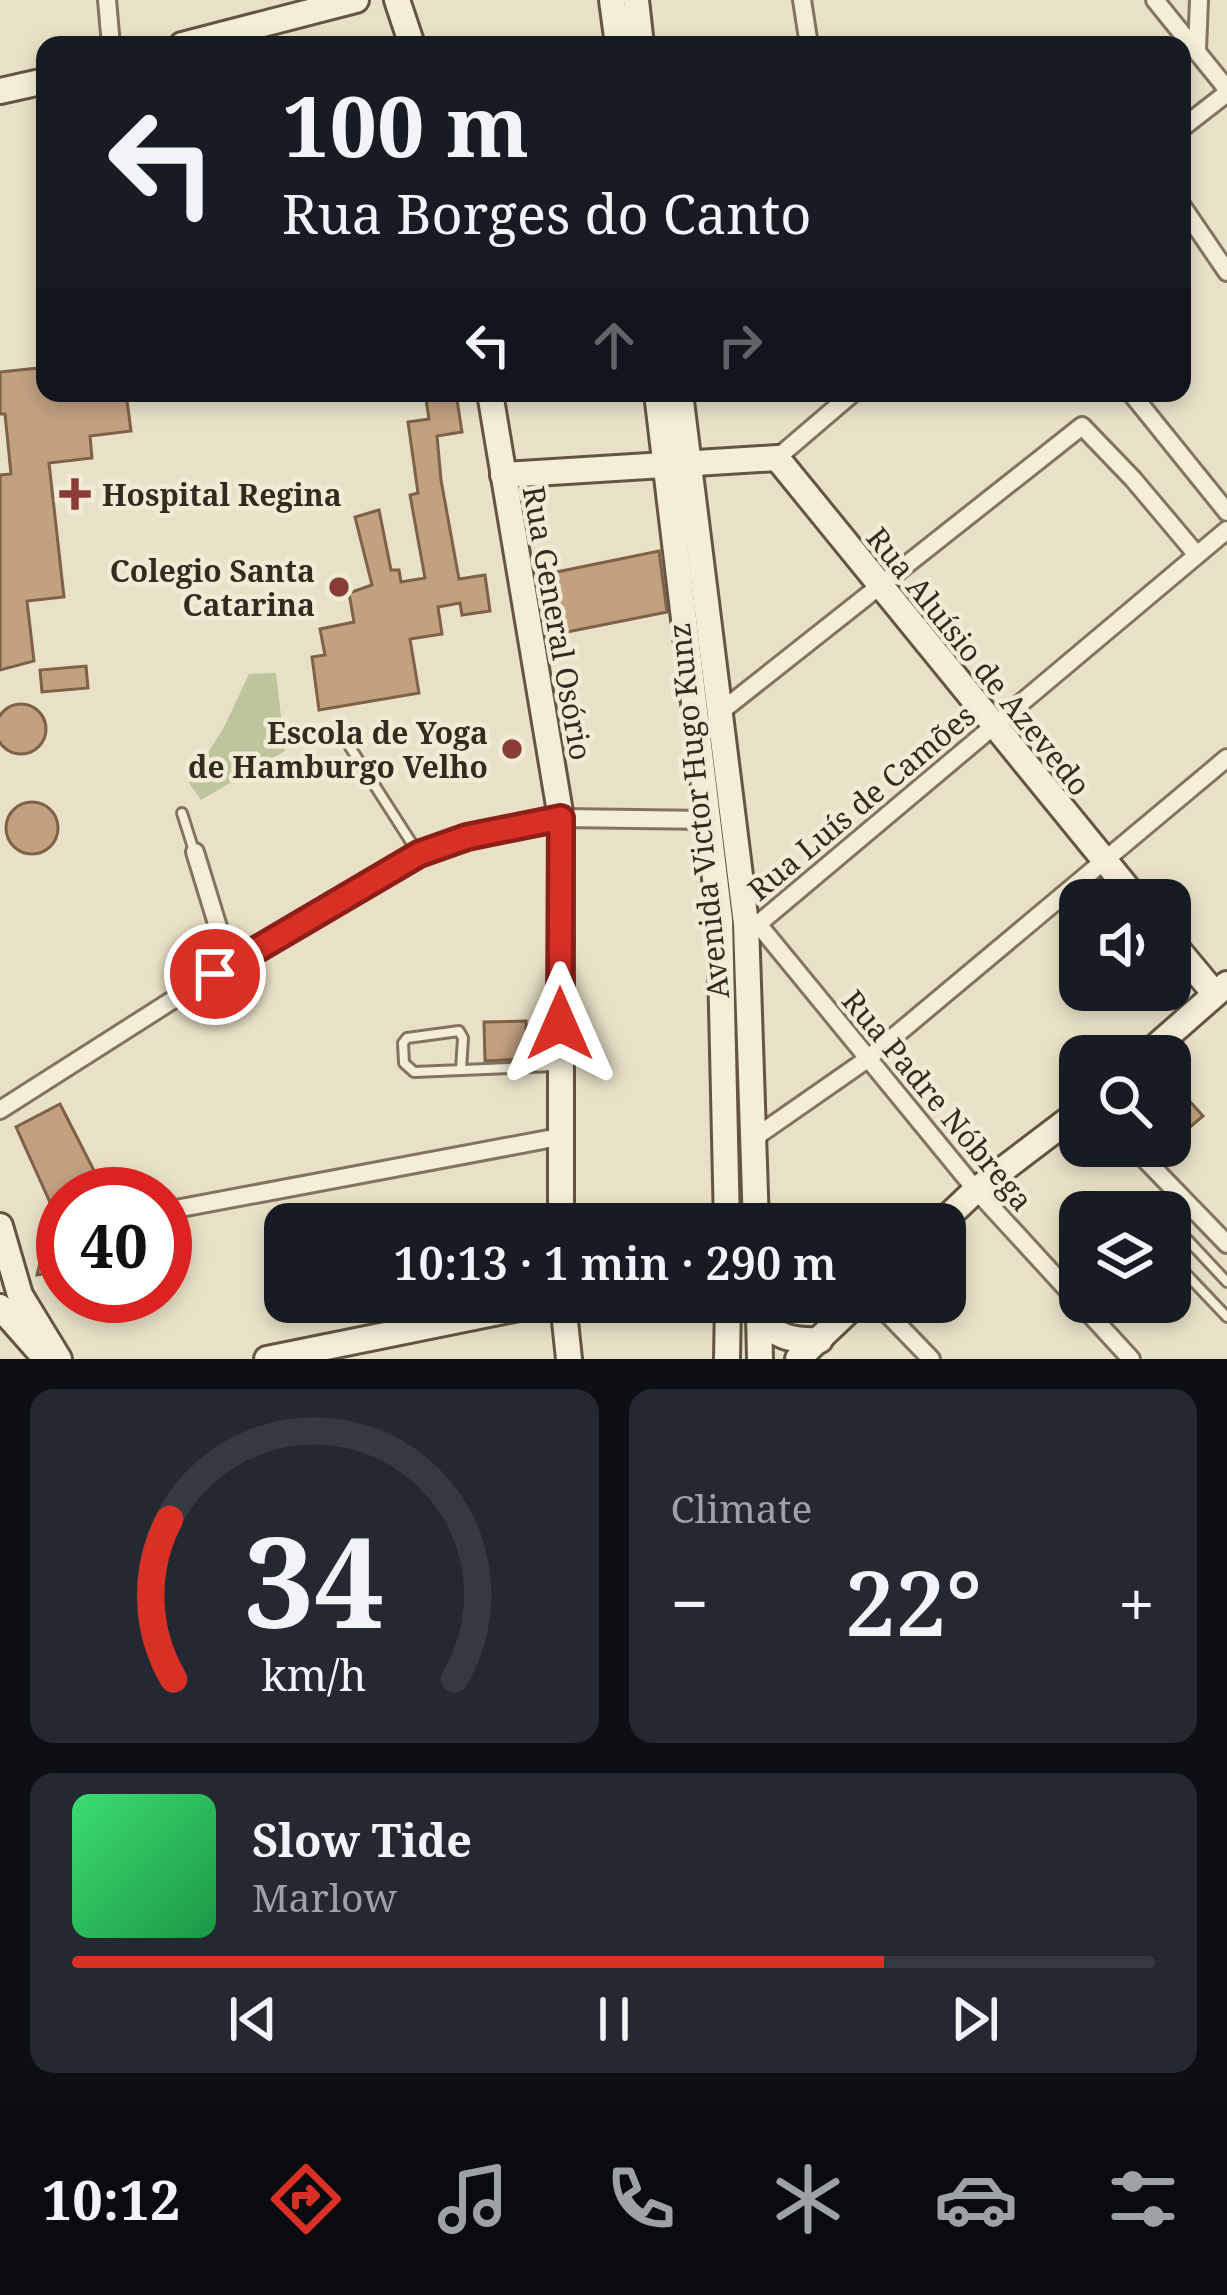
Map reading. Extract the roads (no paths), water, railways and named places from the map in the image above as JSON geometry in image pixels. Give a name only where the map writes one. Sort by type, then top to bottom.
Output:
[{"type":"street","points":[[107,0],[110,36]]},
{"type":"street","points":[[217,36],[356,0]]},
{"type":"street","points":[[397,0],[409,36]]},
{"type":"street","points":[[612,0],[617,36]]},
{"type":"street","points":[[636,0],[640,36]]},
{"type":"street","points":[[802,0],[808,36]]},
{"type":"street","points":[[1155,0],[1185,36]]},
{"type":"street","points":[[1197,50],[1199,0]]},
{"type":"street","points":[[1191,43],[1227,91],[1191,121]]},
{"type":"street","points":[[0,91],[36,83]]},
{"type":"street","points":[[1191,219],[1227,272]]},
{"type":"street","name":"Rua General Osório","points":[[491,402],[561,818],[561,1203]]},
{"type":"street","name":"Avenida Victor Hugo Kunz","points":[[658,402],[720,920],[727,1203]]},
{"type":"street","name":"Avenida Victor Hugo Kunz","points":[[681,402],[719,713],[752,924],[756,1203]]},
{"type":"street","points":[[503,475],[777,458],[842,402]]},
{"type":"street","points":[[1138,402],[1227,512]]},
{"type":"street","points":[[719,713],[1082,426],[1197,555]]},
{"type":"street","name":"Rua Aluísio de Azevedo","points":[[777,458],[1119,879]]},
{"type":"street","name":"Rua Luís de Camões","points":[[752,924],[1227,530]]},
{"type":"street","points":[[754,1138],[866,1060],[1227,758]]},
{"type":"street","points":[[0,1110],[419,854],[467,837],[561,818],[710,820]]},
{"type":"street","points":[[194,852],[230,966]]},
{"type":"street","name":"Rua Padre Nóbrega","points":[[752,924],[976,1190],[1131,1359]]},
{"type":"street","points":[[1168,1035],[1221,989],[1191,960]]},
{"type":"street","points":[[962,1203],[1059,1127]]},
{"type":"street","points":[[192,1206],[559,1137]]},
{"type":"street","points":[[1153,1167],[1224,1236]]},
{"type":"street","points":[[0,1226],[20,1295],[59,1359]]},
{"type":"street","points":[[0,1307],[46,1359]]},
{"type":"street","points":[[267,1359],[444,1323]]},
{"type":"street","points":[[565,1323],[569,1359]]},
{"type":"street","points":[[728,1323],[728,1359]]},
{"type":"street","points":[[759,1323],[760,1359]]},
{"type":"street","points":[[767,1323],[774,1334],[792,1341],[820,1340]]},
{"type":"street","points":[[798,1359],[837,1323]]},
{"type":"street","points":[[896,1323],[931,1359]]},
{"type":"lane","points":[[350,747],[419,854]]},
{"type":"lane","points":[[182,813],[194,852]]},
{"type":"lane","points":[[461,1070],[460,1031],[407,1038],[403,1043],[404,1063],[413,1072],[461,1070],[560,1065]]},
{"type":"lane","points":[[1191,1243],[1227,1282]]},
{"type":"lane","points":[[1191,1279],[1227,1317]]},
{"type":"place","name":"Hospital Regina","points":[[75,494]]},
{"type":"place","name":"Colegio Santa Catarina","points":[[339,587]]},
{"type":"place","name":"Escola de Yoga de Hamburgo Velho","points":[[512,749]]}]
